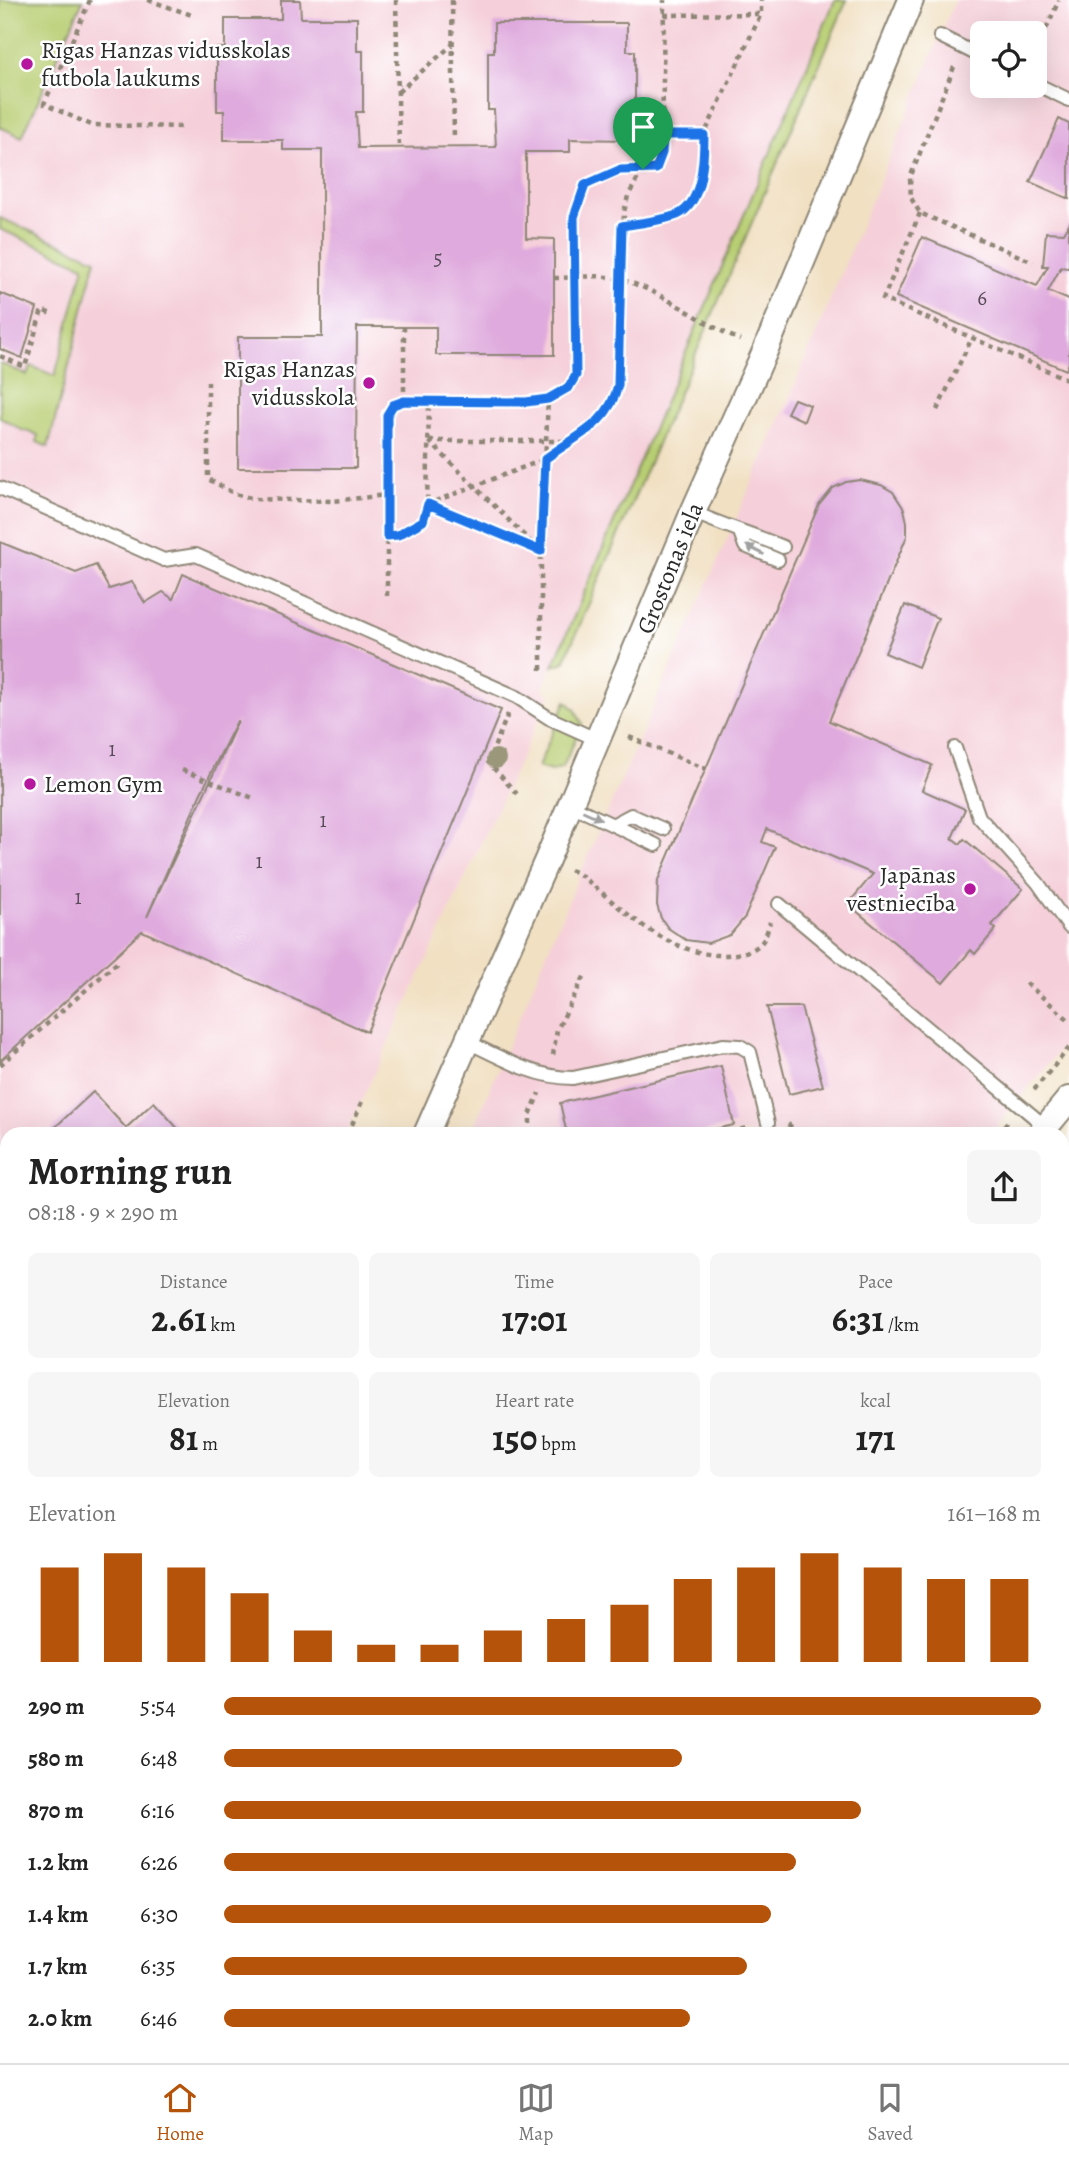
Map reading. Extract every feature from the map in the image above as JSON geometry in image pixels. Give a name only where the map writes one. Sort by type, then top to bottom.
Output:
[{"type":"street","name":"Grostonas iela","points":[[429,1127],[547,860],[692,512],[770,338],[911,0]]},
{"type":"street","points":[[1046,1127],[1069,1099]]},
{"type":"lane","points":[[940,36],[970,51]]},
{"type":"lane","points":[[1047,89],[1069,100]]},
{"type":"lane","points":[[0,488],[163,560],[196,555],[517,697],[549,718],[601,733]]},
{"type":"lane","points":[[692,512],[783,547]]},
{"type":"lane","points":[[740,532],[745,546],[778,560]]},
{"type":"lane","points":[[955,748],[979,817],[1038,883],[1069,927]]},
{"type":"lane","points":[[570,805],[656,845]]},
{"type":"lane","points":[[614,824],[631,815],[663,829]]},
{"type":"lane","points":[[779,904],[1039,1127]]},
{"type":"lane","points":[[468,1042],[519,1066],[556,1078],[573,1078],[723,1045],[740,1046],[750,1052],[768,1123]]},
{"type":"path","points":[[90,0],[44,104],[91,125],[184,127]]},
{"type":"path","points":[[148,0],[192,15]]},
{"type":"path","points":[[396,0],[399,148]]},
{"type":"path","points":[[452,0],[454,140]]},
{"type":"path","points":[[387,596],[387,415],[393,405],[404,401],[526,402],[548,399],[569,387],[576,375],[574,217],[585,185],[619,170],[656,169],[662,153],[663,135],[664,0]]},
{"type":"path","points":[[622,226],[679,214],[693,200],[704,164],[704,135],[761,14],[761,0]]},
{"type":"path","points":[[1047,27],[1059,0]]},
{"type":"path","points":[[664,15],[761,14]]},
{"type":"path","points":[[397,93],[453,44]]},
{"type":"path","points":[[962,47],[910,178],[911,198],[920,213],[1033,262]]},
{"type":"path","points":[[663,135],[704,135]]},
{"type":"path","points":[[428,504],[545,459],[597,424],[615,399],[618,385],[622,226],[628,196],[643,169]]},
{"type":"path","points":[[920,213],[883,299],[1069,380]]},
{"type":"path","points":[[554,278],[609,277],[620,280],[636,285],[700,319]]},
{"type":"path","points":[[0,356],[25,367],[42,310],[51,314]]},
{"type":"path","points":[[404,327],[404,401]]},
{"type":"path","points":[[937,410],[972,338]]},
{"type":"path","points":[[208,381],[208,479],[235,494],[255,499],[333,501],[387,495]]},
{"type":"path","points":[[541,670],[541,551],[548,399]]},
{"type":"path","points":[[387,536],[398,535],[423,521],[428,504],[429,401]]},
{"type":"path","points":[[429,441],[568,441]]},
{"type":"path","points":[[429,441],[541,551]]},
{"type":"path","points":[[428,504],[541,551]]},
{"type":"path","points":[[601,733],[705,769]]},
{"type":"path","points":[[182,770],[254,798]]},
{"type":"path","points":[[547,860],[578,873],[663,939],[690,951],[716,955],[743,954],[761,943],[779,904]]},
{"type":"path","points":[[0,1065],[119,961]]},
{"type":"path","points":[[1026,983],[1069,1020]]},
{"type":"path","points":[[351,1127],[363,1099]]},
{"type":"shaded area","points":[[0,0],[835,0],[542,690],[550,695],[349,1127],[0,1127]]},
{"type":"shaded area","points":[[955,0],[1069,0],[1069,1039],[996,1127],[474,1127],[571,895],[793,389]]},
{"type":"green space","name":"Rīgas Hanzas vidusskolas futbola laukums","points":[[0,0],[83,0],[22,137],[0,127]]},
{"type":"green space","points":[[835,0],[847,0],[564,662],[553,666]]},
{"type":"green space","points":[[0,218],[96,259],[48,447],[37,442],[38,435],[22,430],[0,417],[0,363],[27,375],[31,366],[55,376],[84,266],[0,229]]},
{"type":"green space","points":[[566,701],[575,709],[582,724],[563,767],[551,771],[538,767]]},
{"type":"building","points":[[281,0],[300,0],[301,18],[357,18],[357,51],[363,51],[363,112],[356,112],[358,148],[496,147],[494,110],[488,110],[488,52],[494,52],[494,23],[627,23],[627,51],[635,51],[635,112],[627,112],[627,140],[570,139],[570,152],[526,152],[526,238],[554,239],[554,355],[436,355],[436,327],[357,327],[356,468],[238,468],[238,337],[322,337],[322,150],[283,150],[283,140],[224,140],[224,111],[217,111],[217,48],[225,48],[225,19],[281,19]]},
{"type":"building","points":[[1059,119],[1069,124],[1069,199],[1030,182]]},
{"type":"building","points":[[1069,224],[1069,268],[1061,267],[1048,291],[1069,300],[1069,363],[1066,370],[896,297],[922,237],[1037,286],[1048,266],[1043,266],[1046,232],[1064,233]]},
{"type":"building","points":[[0,293],[37,308],[22,358],[0,349]]},
{"type":"building","points":[[794,399],[810,405],[804,421],[787,413]]},
{"type":"building","points":[[860,480],[881,485],[893,492],[904,509],[907,536],[829,721],[932,765],[922,790],[965,809],[952,838],[960,844],[964,839],[1023,889],[992,925],[996,929],[975,954],[971,950],[943,983],[848,904],[873,874],[767,829],[762,842],[775,847],[745,917],[730,935],[708,943],[686,940],[668,928],[657,905],[658,880],[819,505],[833,488]]},
{"type":"building","points":[[0,542],[76,573],[96,565],[109,589],[132,582],[145,603],[163,592],[173,599],[183,574],[501,710],[367,1032],[142,931],[0,1061]],"holes":[[[238,721],[147,917],[200,795]]]},
{"type":"building","points":[[905,605],[938,618],[918,667],[885,653]]},
{"type":"building","points":[[767,1007],[801,1007],[823,1086],[789,1094]]},
{"type":"building","points":[[721,1066],[734,1125],[565,1127],[560,1103]]},
{"type":"building","points":[[93,1092],[125,1127],[55,1127]]},
{"type":"building","points":[[154,1102],[176,1127],[127,1127]]},
{"type":"place","name":"Rīgas Hanzas vidusskolas futbola laukums","points":[[27,64]]},
{"type":"place","name":"Rīgas Hanzas vidusskola","points":[[369,383]]},
{"type":"place","name":"Lemon Gym","points":[[30,784]]},
{"type":"place","name":"Japānas vēstniecība","points":[[970,889]]},
{"type":"route","points":[[663,135],[704,135],[704,164],[693,200],[679,214],[622,226],[618,385],[615,399],[597,424],[545,459],[541,551],[428,504],[423,521],[411,530],[387,536],[387,415],[393,405],[404,401],[526,402],[548,399],[569,387],[576,375],[574,217],[585,185],[619,170],[643,169],[656,169],[662,153],[663,135]]}]
